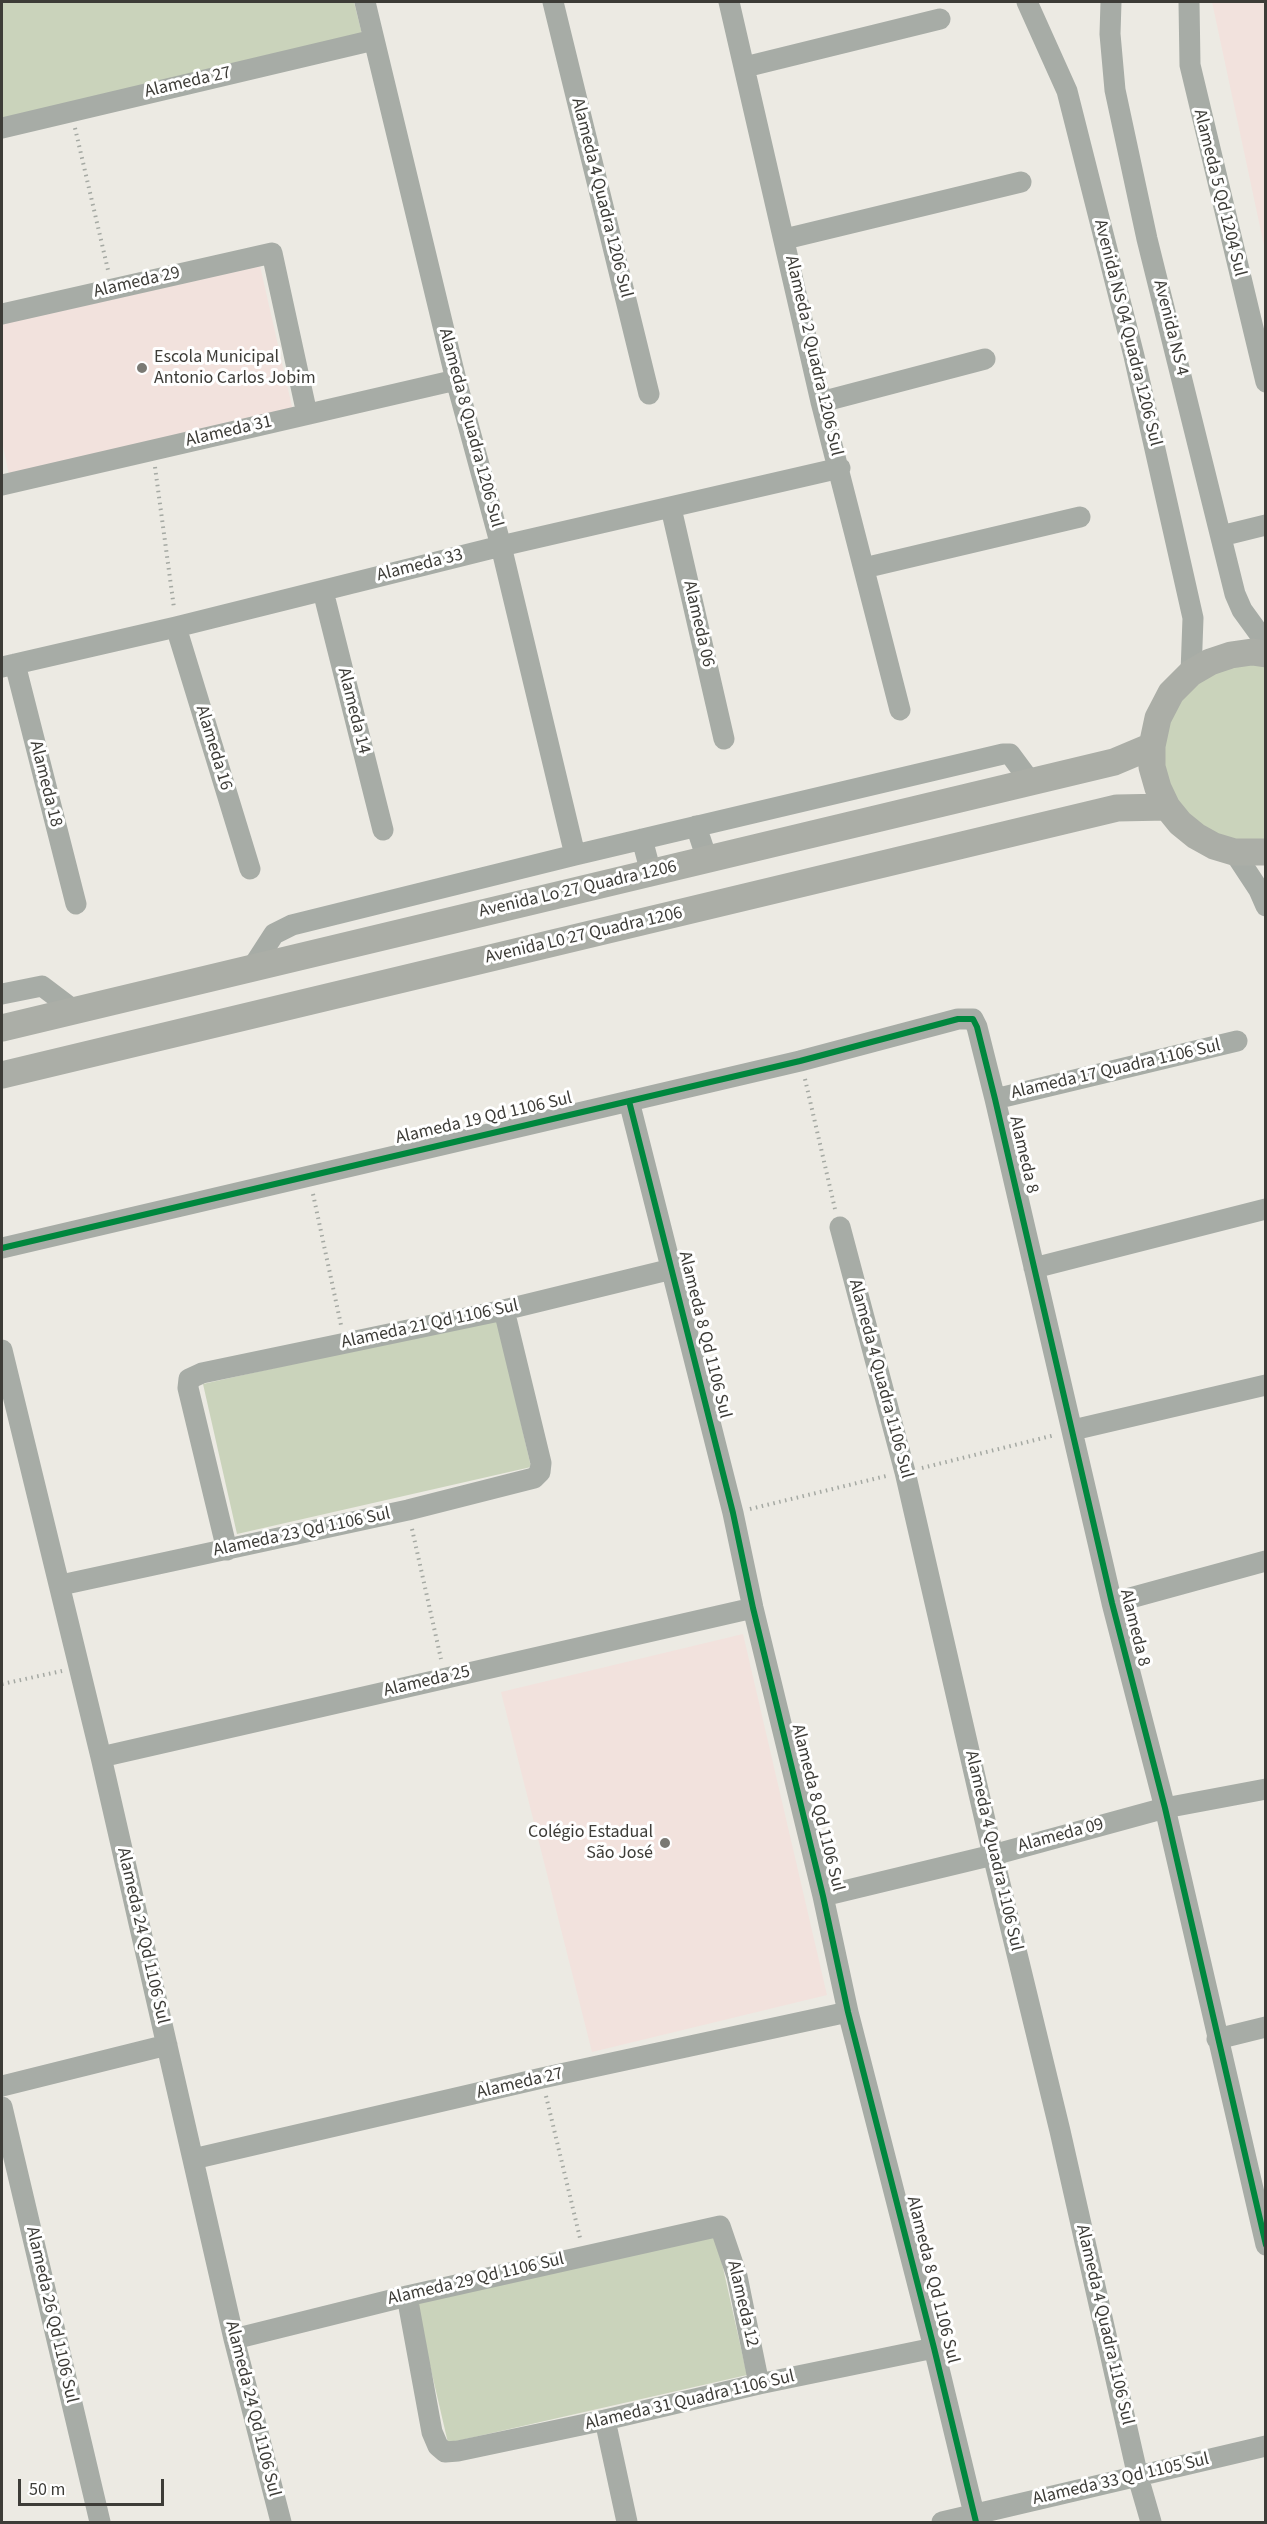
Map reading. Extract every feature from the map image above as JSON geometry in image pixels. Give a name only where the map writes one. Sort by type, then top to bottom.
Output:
[{"type":"main road","points":[[1266,654],[1252,652],[1231,655],[1210,662],[1191,673],[1171,693],[1158,718],[1152,746],[1152,767],[1158,788],[1167,807],[1180,823],[1196,836],[1214,846],[1234,852],[1266,852]]},
{"type":"main road","name":"Avenida Lo 27 Quadra 1206","points":[[2,1028],[1114,762],[1152,746]]},
{"type":"main road","name":"Avenida L0 27 Quadra 1206","points":[[2,1075],[1117,808],[1167,807]]},
{"type":"street","name":"Alameda 8 Quadra 1206 Sul","points":[[365,2],[456,380],[501,546],[575,855]]},
{"type":"street","name":"Alameda 4 Quadra 1206 Sul","points":[[553,2],[649,394]]},
{"type":"street","name":"Alameda 2 Quadra 1206 Sul","points":[[729,2],[821,402],[840,468],[900,710]]},
{"type":"street","name":"Avenida NS 04 Quadra 1206 Sul","points":[[1027,2],[1067,91],[1134,357],[1192,618],[1191,673]]},
{"type":"street","name":"Avenida NS 4","points":[[1111,2],[1110,34],[1115,90],[1147,239],[1235,594],[1242,610],[1266,643]]},
{"type":"street","name":"Alameda 5 Qd 1204 Sul","points":[[1189,2],[1190,65],[1266,382]]},
{"type":"street","points":[[745,66],[940,19]]},
{"type":"street","name":"Alameda 27","points":[[2,128],[374,40]]},
{"type":"street","points":[[785,239],[1021,182]]},
{"type":"street","name":"Alameda 29","points":[[2,314],[272,253],[307,414]]},
{"type":"street","points":[[821,402],[985,359]]},
{"type":"street","name":"Alameda 31","points":[[2,485],[456,380]]},
{"type":"street","name":"Alameda 33","points":[[8,666],[176,627],[501,546],[840,468]]},
{"type":"street","name":"Alameda 06","points":[[671,508],[724,739]]},
{"type":"street","points":[[864,568],[1080,517]]},
{"type":"street","points":[[1221,536],[1266,525]]},
{"type":"street","name":"Alameda 14","points":[[323,591],[383,830]]},
{"type":"street","name":"Alameda 16","points":[[176,627],[250,868]]},
{"type":"street","name":"Alameda 18","points":[[8,666],[76,904]]},
{"type":"street","points":[[252,968],[274,934],[292,925],[696,826],[1003,754],[1010,754],[1030,782]]},
{"type":"street","points":[[696,826],[707,859]]},
{"type":"street","points":[[642,839],[651,873]]},
{"type":"street","points":[[1234,852],[1259,890],[1266,906]]},
{"type":"street","points":[[2,994],[42,986],[75,1011]]},
{"type":"street","name":"Alameda 19 Qd 1106 Sul","points":[[2,1248],[800,1061],[958,1019],[973,1019]]},
{"type":"street","name":"Alameda 8","points":[[973,1019],[995,1099],[1112,1603],[1165,1808],[1217,2040],[1261,2204],[1266,2246]]},
{"type":"street","name":"Alameda 17 Quadra 1106 Sul","points":[[995,1099],[1237,1041]]},
{"type":"street","name":"Alameda 8 Qd 1106 Sul","points":[[629,1101],[730,1502],[848,2012],[975,2519]]},
{"type":"street","points":[[1034,1268],[1266,1209]]},
{"type":"street","name":"Alameda 4 Quadra 1106 Sul","points":[[840,1227],[905,1472],[993,1855],[1060,2131],[1138,2477]]},
{"type":"street","name":"Alameda 21 Qd 1106 Sul","points":[[227,1550],[188,1388],[189,1379],[202,1373],[504,1310],[672,1269]]},
{"type":"street","name":"Alameda 23 Qd 1106 Sul","points":[[61,1585],[408,1510],[534,1478],[540,1472],[540,1463],[504,1310]]},
{"type":"street","name":"Alameda 24 Qd 1106 Sul","points":[[2,1350],[61,1585],[78,1668],[101,1757],[234,2339],[281,2523]]},
{"type":"street","points":[[1073,1430],[1266,1385]]},
{"type":"street","points":[[1112,1603],[1266,1561]]},
{"type":"street","name":"Alameda 25","points":[[101,1757],[753,1608]]},
{"type":"street","name":"Alameda 09","points":[[823,1896],[993,1855],[1165,1808],[1266,1789]]},
{"type":"street","name":"Alameda 27","points":[[193,2159],[542,2078],[848,2012]]},
{"type":"street","points":[[1217,2040],[1266,2027]]},
{"type":"street","points":[[2,2086],[167,2045]]},
{"type":"street","name":"Alameda 26 Qd 1106 Sul","points":[[2,2107],[100,2523]]},
{"type":"street","name":"Alameda 29 Qd 1106 Sul","points":[[234,2339],[407,2296],[720,2226]]},
{"type":"street","name":"Alameda 12","points":[[720,2226],[737,2276],[759,2384]]},
{"type":"street","name":"Alameda 31 Quadra 1106 Sul","points":[[407,2296],[432,2432],[438,2446],[445,2452],[605,2420],[759,2384],[934,2348]]},
{"type":"street","points":[[605,2420],[627,2523]]},
{"type":"street","name":"Alameda 33 Qd 1105 Sul","points":[[942,2523],[975,2519],[1266,2446]]},
{"type":"street","points":[[1138,2477],[1151,2523]]},
{"type":"path","points":[[71,110],[112,289]]},
{"type":"path","points":[[153,450],[176,627]]},
{"type":"path","points":[[800,1061],[840,1227]]},
{"type":"path","points":[[309,1176],[345,1343]]},
{"type":"path","points":[[408,1510],[445,1678]]},
{"type":"path","points":[[2,1684],[78,1668]]},
{"type":"path","points":[[542,2078],[584,2255]]},
{"type":"shaded area","points":[[1212,2],[1265,2],[1265,250]]},
{"type":"shaded area","name":"Escola Municipal Antonio Carlos Jobim","points":[[260,266],[293,411],[9,475],[2,441],[2,324]]},
{"type":"shaded area","name":"Colégio Estadual São José","points":[[743,1634],[827,1995],[592,2052],[501,1692]]},
{"type":"green space","points":[[2,2],[354,2],[364,42],[2,123]]},
{"type":"green space","points":[[1265,655],[1265,846],[1234,852],[1180,823],[1152,746],[1191,673]]},
{"type":"green space","points":[[497,1318],[531,1467],[237,1534],[203,1384]]},
{"type":"green space","points":[[715,2232],[747,2375],[448,2443],[415,2301]]},
{"type":"cycle path","points":[[2,1248],[800,1061],[958,1019],[973,1019],[995,1099],[1112,1603],[1165,1808],[1266,2245]]},
{"type":"cycle path","points":[[629,1101],[733,1513],[753,1608],[823,1896],[848,2012],[976,2522]]},
{"type":"place","name":"Escola Municipal Antonio Carlos Jobim","points":[[142,368]]},
{"type":"place","name":"Colégio Estadual São José","points":[[665,1843]]}]
